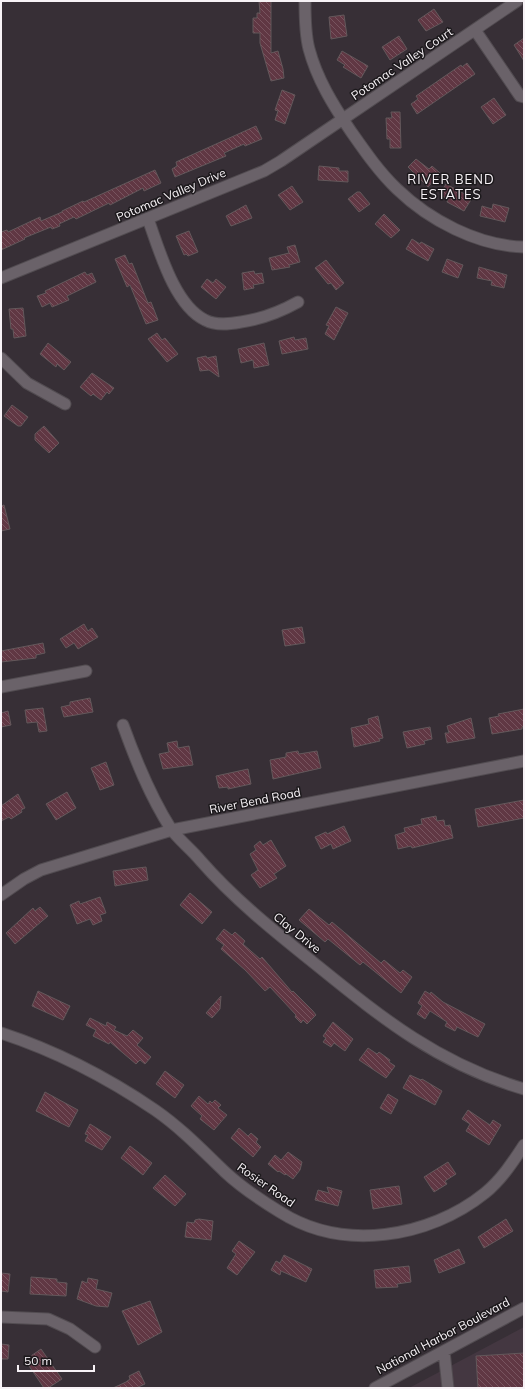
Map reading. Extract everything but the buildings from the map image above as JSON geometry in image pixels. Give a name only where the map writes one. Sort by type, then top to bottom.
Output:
[{"type":"street","points":[[305,1],[306,24],[311,54],[320,80],[343,120],[388,180],[428,213],[471,235],[501,244],[524,247]]},
{"type":"street","name":"Potomac Valley Court","points":[[343,120],[517,1]]},
{"type":"street","points":[[474,30],[520,96],[524,97]]},
{"type":"street","name":"Potomac Valley Drive","points":[[1,278],[264,171],[299,150],[343,120]]},
{"type":"street","points":[[148,219],[162,256],[182,297],[198,315],[206,321],[229,324],[249,321],[267,317],[298,302]]},
{"type":"street","points":[[1,358],[27,383],[65,404]]},
{"type":"street","points":[[1,687],[86,671]]},
{"type":"street","name":"Clay Drive","points":[[123,725],[142,775],[172,830],[220,882],[246,907],[378,1015],[442,1056],[503,1083],[524,1089]]},
{"type":"street","name":"River Bend Road","points":[[1,894],[41,870],[172,830],[524,761]]},
{"type":"street","name":"Rosier Road","points":[[1,1033],[22,1040],[103,1077],[168,1120],[187,1135],[226,1173],[279,1212],[307,1226],[342,1234],[372,1235],[398,1232],[426,1225],[461,1210],[496,1182],[524,1145]]},
{"type":"street","name":"National Harbor Boulevard","points":[[379,1387],[524,1308]]},
{"type":"street","points":[[1,1317],[48,1319],[74,1332],[95,1347]]},
{"type":"street","points":[[444,1351],[448,1388]]},
{"type":"shaded area","points":[[524,1327],[524,1388],[409,1388]]},
{"type":"district","name":"RIVER BEND ESTATES","points":[[451,186]]}]
